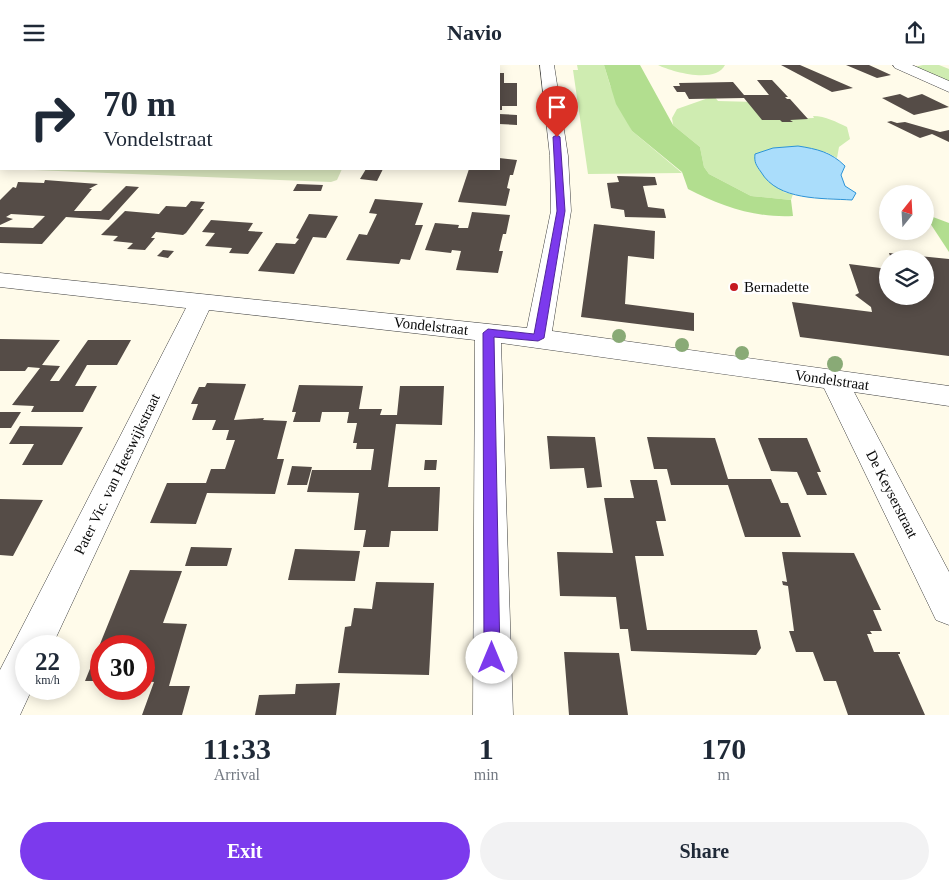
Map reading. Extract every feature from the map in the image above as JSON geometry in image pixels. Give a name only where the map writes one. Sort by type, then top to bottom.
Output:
[{"type":"street","points":[[538,338],[561,211],[559,156],[547,65]]},
{"type":"street","points":[[900,65],[949,87]]},
{"type":"street","name":"Vondelstraat","points":[[0,280],[538,338],[949,396]]},
{"type":"street","name":"Pater Vic. van Heeswijkstraat","points":[[38,635],[201,301]]},
{"type":"street","points":[[488,333],[493,715]]},
{"type":"street","name":"De Keyserstraat","points":[[834,380],[949,608]]},
{"type":"street","points":[[0,713],[15,682]]},
{"type":"green space","points":[[577,65],[604,65],[610,85],[632,131],[682,173],[588,174],[573,70],[578,70]]},
{"type":"green space","points":[[604,65],[640,65],[673,125],[700,147],[704,167],[709,174],[751,196],[791,200],[793,216],[765,215],[738,210],[688,189],[682,172],[632,131],[616,104]]},
{"type":"green space","points":[[658,65],[725,65],[720,71],[713,74],[693,75],[673,71]]},
{"type":"green space","points":[[939,65],[949,69],[949,83],[914,67]]},
{"type":"green space","points":[[714,96],[718,101],[756,102],[780,119],[814,118],[813,116],[827,118],[847,127],[850,139],[839,147],[837,158],[826,152],[783,192],[793,194],[791,200],[751,196],[709,174],[704,167],[700,147],[673,125],[672,118],[677,109]]},
{"type":"green space","points":[[34,170],[342,170],[337,180],[331,182]]},
{"type":"green space","points":[[934,217],[949,223],[949,252],[934,229]]},
{"type":"water","points":[[798,146],[823,152],[834,157],[845,166],[841,175],[845,186],[856,193],[852,200],[802,196],[778,188],[769,181],[757,165],[755,154],[773,148]]},
{"type":"building","points":[[781,65],[800,65],[853,88],[832,92]]},
{"type":"building","points":[[846,65],[869,65],[891,75],[877,78]]},
{"type":"building","points":[[500,73],[504,73],[504,83],[517,83],[517,106],[502,106],[502,110],[500,110]]},
{"type":"building","points":[[757,80],[772,80],[788,97],[785,97],[790,99],[808,119],[790,120],[793,122],[762,120],[744,98],[689,99],[685,92],[677,92],[673,86],[680,86],[679,83],[733,82],[744,95],[769,95]]},
{"type":"building","points":[[900,94],[908,98],[922,94],[949,107],[914,115],[882,98]]},
{"type":"building","points":[[500,114],[517,115],[517,125],[500,124]]},
{"type":"building","points":[[887,122],[897,123],[905,122],[940,132],[949,130],[949,142],[932,134],[920,138]]},
{"type":"building","points":[[500,158],[517,160],[513,175],[510,175],[507,188],[510,189],[506,206],[458,202],[469,170],[500,170]]},
{"type":"building","points":[[365,170],[382,170],[377,181],[360,179]]},
{"type":"building","points":[[617,176],[655,177],[657,185],[643,186],[648,207],[664,209],[666,218],[625,217],[624,210],[611,208],[607,183],[619,182]]},
{"type":"building","points":[[45,180],[98,184],[89,189],[92,189],[74,211],[101,211],[126,186],[139,187],[109,220],[66,217],[42,244],[0,243],[0,227],[33,228],[45,216],[11,214],[6,217],[13,219],[0,225],[0,200],[13,187],[16,188],[18,182],[44,183]]},
{"type":"building","points":[[297,184],[323,185],[321,191],[293,191]]},
{"type":"building","points":[[375,199],[423,203],[415,225],[423,225],[410,260],[401,259],[399,264],[346,260],[359,234],[367,235],[377,214],[369,213]]},
{"type":"building","points":[[191,201],[205,202],[200,209],[204,209],[186,233],[183,235],[156,232],[151,238],[155,238],[145,250],[127,249],[133,243],[113,241],[118,236],[101,235],[125,211],[159,214],[166,206],[186,207]]},
{"type":"building","points":[[472,212],[510,215],[506,234],[503,234],[499,251],[503,251],[498,273],[456,270],[461,251],[452,250],[451,253],[425,250],[435,223],[459,225],[458,228],[468,228]]},
{"type":"building","points":[[309,214],[338,216],[326,238],[313,237],[294,274],[258,271],[276,243],[295,244],[299,239],[296,238]]},
{"type":"building","points":[[211,220],[253,223],[248,231],[263,232],[248,254],[229,253],[232,248],[205,246],[215,233],[202,232]]},
{"type":"building","points":[[594,224],[655,231],[654,259],[628,256],[625,304],[694,313],[694,331],[581,317]]},
{"type":"building","points":[[163,250],[174,251],[168,258],[157,256]]},
{"type":"building","points":[[934,258],[949,259],[949,356],[800,337],[792,302],[872,312],[871,307],[855,295],[859,293],[849,264],[879,268],[879,305],[934,305]]},
{"type":"building","points":[[0,339],[60,340],[42,365],[60,366],[50,381],[59,381],[88,340],[131,340],[117,365],[87,365],[75,386],[97,386],[83,412],[31,412],[34,406],[12,405],[40,368],[28,367],[25,371],[0,371]]},
{"type":"building","points":[[207,383],[246,384],[234,420],[264,418],[263,420],[287,421],[277,459],[284,459],[275,494],[207,493],[196,524],[150,523],[167,483],[206,483],[211,469],[225,469],[235,440],[226,440],[229,430],[212,430],[216,420],[192,420],[198,404],[191,404],[199,387],[205,387]]},
{"type":"building","points":[[299,385],[363,386],[359,409],[382,409],[380,415],[397,415],[400,386],[444,386],[442,425],[396,424],[388,487],[440,487],[438,531],[391,531],[389,547],[363,547],[366,530],[354,530],[359,493],[307,492],[312,470],[371,470],[374,449],[356,449],[357,443],[353,443],[357,423],[347,423],[349,412],[322,412],[320,422],[293,422],[296,412],[292,412]]},
{"type":"building","points":[[0,412],[21,412],[11,428],[0,428]]},
{"type":"building","points":[[20,426],[83,427],[62,465],[22,465],[34,444],[9,444]]},
{"type":"building","points":[[547,436],[595,437],[602,487],[587,488],[584,468],[550,469]]},
{"type":"building","points":[[647,437],[715,438],[728,479],[771,479],[781,503],[788,503],[801,537],[745,537],[728,485],[671,485],[667,469],[654,469]]},
{"type":"building","points":[[758,438],[807,438],[821,472],[817,472],[827,495],[807,495],[797,472],[771,471]]},
{"type":"building","points":[[425,460],[437,460],[436,470],[424,470]]},
{"type":"building","points":[[292,466],[312,467],[307,485],[287,485]]},
{"type":"building","points":[[630,480],[657,480],[666,521],[656,521],[664,556],[635,556],[647,630],[757,630],[761,648],[756,655],[631,651],[628,629],[620,629],[616,597],[560,596],[557,552],[613,553],[604,498],[634,498]]},
{"type":"building","points":[[0,499],[43,500],[13,556],[0,555]]},
{"type":"building","points":[[191,547],[232,548],[227,566],[185,566]]},
{"type":"building","points":[[295,549],[360,551],[355,581],[288,580]]},
{"type":"building","points":[[782,552],[854,553],[881,610],[873,610],[882,631],[870,631],[872,634],[867,634],[874,652],[900,652],[898,654],[925,715],[848,715],[836,681],[824,681],[813,652],[796,652],[789,631],[794,631],[788,586],[783,585],[782,581],[787,582]]},
{"type":"building","points":[[130,570],[182,571],[163,623],[187,624],[169,686],[190,686],[182,715],[142,715],[147,700],[155,700],[155,635],[104,635]]},
{"type":"building","points":[[376,582],[434,583],[429,675],[338,673],[345,627],[351,626],[354,608],[372,609]]},
{"type":"building","points":[[564,652],[619,653],[628,715],[569,715]]},
{"type":"building","points":[[90,669],[90,681],[85,681]]},
{"type":"building","points":[[340,683],[336,715],[255,715],[259,695],[295,694],[296,684]]},
{"type":"place","name":"Bernadette","points":[[734,287]]},
{"type":"route","points":[[492,658],[488,333],[538,338],[561,211],[557,137]]}]
